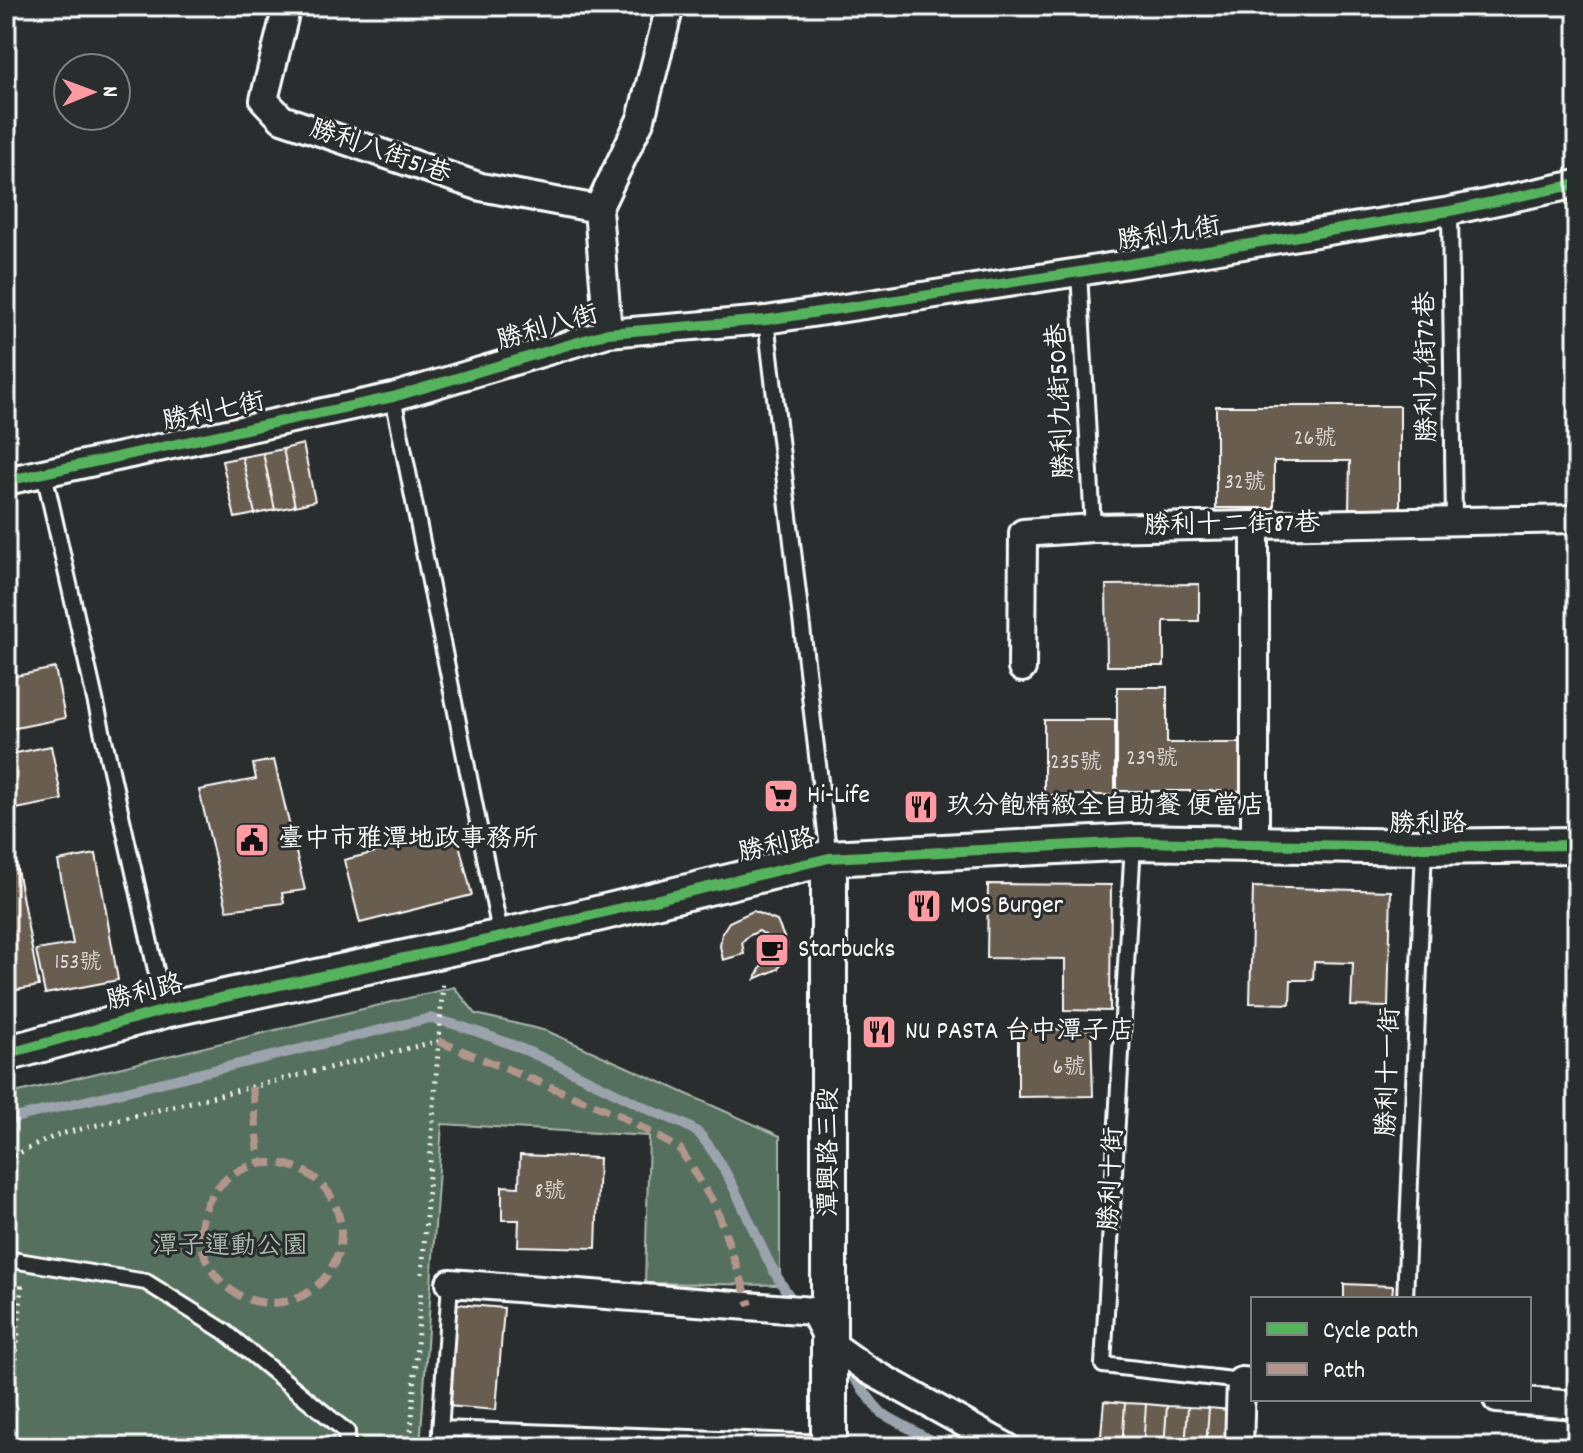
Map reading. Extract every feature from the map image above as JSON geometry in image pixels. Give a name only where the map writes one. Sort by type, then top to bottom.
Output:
[{"type":"street","name":"勝利八街51巷","points":[[287,6],[264,100],[282,119],[481,187],[598,209]]},
{"type":"street","points":[[608,333],[598,209],[641,119],[670,6]]},
{"type":"street","name":"勝利九街","points":[[766,320],[1450,211],[1577,184]]},
{"type":"street","name":"勝利八街","points":[[393,397],[608,333],[766,320]]},
{"type":"street","name":"勝利七街","points":[[6,481],[393,397]]},
{"type":"street","name":"勝利十二街87巷","points":[[1022,668],[1023,533],[1093,528],[1577,519]]},
{"type":"street","points":[[1255,526],[1255,844]]},
{"type":"street","name":"勝利路","points":[[6,1054],[165,1010],[501,937],[829,858],[1133,842],[1424,847],[1577,845]]},
{"type":"street","name":"潭興路三段","points":[[829,858],[829,1445]]},
{"type":"street","points":[[450,1283],[813,1311],[830,1355],[868,1370],[1007,1447]]},
{"type":"street","points":[[1239,1447],[1247,1381]]},
{"type":"street","points":[[1524,1401],[1577,1405]]},
{"type":"lane","name":"勝利九街72巷","points":[[1450,211],[1454,523]]},
{"type":"lane","name":"勝利九街50巷","points":[[1079,272],[1093,528]]},
{"type":"lane","points":[[766,320],[829,858]]},
{"type":"lane","points":[[393,397],[501,937]]},
{"type":"lane","points":[[44,473],[165,1010]]},
{"type":"lane","name":"勝利十街","points":[[1133,842],[1103,1365],[1247,1381]]},
{"type":"lane","name":"勝利十一街","points":[[1405,1297],[1424,847]]},
{"type":"lane","points":[[6,1259],[146,1282],[224,1331],[347,1432],[346,1447]]},
{"type":"lane","points":[[439,1447],[450,1283]]},
{"type":"lane","points":[[440,1429],[829,1445]]},
{"type":"path","points":[[410,1447],[441,1004]]},
{"type":"path","points":[[6,1159],[57,1135],[439,1038]]},
{"type":"path","points":[[9,1447],[24,1261]]},
{"type":"path","points":[[6,1338],[15,1349]]},
{"type":"green space","name":"潭子運動公園","points":[[454,987],[476,1014],[547,1031],[780,1136],[780,1285],[645,1283],[649,1136],[442,1124],[420,1447],[6,1447],[6,1095]]},
{"type":"building","points":[[1216,406],[1400,406],[1400,508],[1349,508],[1350,461],[1274,461],[1274,508],[1216,508]]},
{"type":"building","points":[[303,444],[315,501],[295,506],[283,449]]},
{"type":"building","points":[[283,449],[295,506],[275,510],[263,453]]},
{"type":"building","points":[[263,453],[275,510],[255,514],[242,457]]},
{"type":"building","points":[[242,457],[255,514],[235,518],[222,461]]},
{"type":"building","points":[[1199,584],[1199,621],[1164,621],[1164,666],[1107,666],[1106,585]]},
{"type":"building","points":[[55,668],[65,718],[6,730],[6,678]]},
{"type":"building","points":[[1117,687],[1167,687],[1167,743],[1241,743],[1241,791],[1117,791]]},
{"type":"building","points":[[1044,720],[1115,720],[1115,795],[1044,795]]},
{"type":"building","points":[[51,746],[62,800],[6,811],[6,755]]},
{"type":"building","name":"臺中市雅潭地政事務所","points":[[274,760],[305,890],[282,893],[284,903],[227,910],[199,790],[256,779],[253,764]]},
{"type":"building","points":[[6,811],[39,986],[6,992]]},
{"type":"building","points":[[456,832],[472,895],[360,923],[344,860]]},
{"type":"building","points":[[96,854],[118,980],[45,994],[36,950],[73,944],[58,861]]},
{"type":"building","points":[[988,884],[1111,885],[1110,1011],[1065,1010],[1065,959],[987,958]]},
{"type":"building","points":[[1253,887],[1391,891],[1388,1007],[1351,1006],[1353,963],[1314,962],[1313,980],[1291,980],[1290,1004],[1250,1003]]},
{"type":"building","points":[[753,911],[777,921],[787,944],[785,957],[778,969],[755,979],[769,951],[768,937],[759,931],[748,936],[742,942],[744,954],[723,960],[720,946],[722,933],[729,922]]},
{"type":"building","points":[[1091,1029],[1093,1096],[1018,1097],[1018,1030]]},
{"type":"building","points":[[520,1155],[599,1158],[596,1248],[518,1246],[519,1220],[502,1220],[502,1186],[519,1187]]},
{"type":"building","points":[[1344,1284],[1393,1286],[1392,1297],[1344,1297]]},
{"type":"building","points":[[456,1304],[504,1308],[496,1410],[447,1406]]},
{"type":"building","points":[[1104,1401],[1125,1403],[1122,1447],[1100,1447]]},
{"type":"building","points":[[1125,1403],[1146,1404],[1143,1447],[1122,1447]]},
{"type":"building","points":[[1146,1404],[1167,1406],[1164,1447],[1143,1447]]},
{"type":"building","points":[[1167,1406],[1188,1407],[1185,1447],[1164,1447]]},
{"type":"building","points":[[1188,1407],[1209,1408],[1206,1447],[1185,1447]]},
{"type":"building","points":[[1209,1408],[1230,1410],[1227,1447],[1206,1447]]},
{"type":"waterway","points":[[6,1120],[430,1018],[514,1046],[697,1132],[729,1178],[771,1265],[797,1306]]},
{"type":"waterway","points":[[842,1363],[881,1413],[943,1447]]},
{"type":"marked path","points":[[438,1041],[617,1114],[680,1149],[716,1207],[750,1305]]},
{"type":"marked path","points":[[252,1087],[260,1164]]},
{"type":"marked path","points":[[271,1163],[298,1168],[321,1183],[336,1206],[341,1233],[336,1260],[321,1283],[298,1298],[271,1303],[244,1298],[221,1283],[206,1260],[201,1233],[206,1206],[221,1183],[244,1168],[271,1163]]},
{"type":"cycle path","points":[[6,481],[393,397],[608,333],[766,320],[1079,272],[1450,211],[1577,184]]},
{"type":"cycle path","points":[[6,1054],[165,1010],[501,937],[829,858],[1133,842],[1424,847],[1577,845]]},
{"type":"place","name":"Hi-Life","points":[[781,796]]},
{"type":"place","name":"玖分飽精緻全自助餐 便當店","points":[[921,807]]},
{"type":"place","name":"臺中市雅潭地政事務所","points":[[252,840]]},
{"type":"place","name":"MOS Burger","points":[[924,906]]},
{"type":"place","name":"Starbucks","points":[[772,950]]},
{"type":"place","name":"NU PASTA 台中潭子店","points":[[879,1032]]}]
